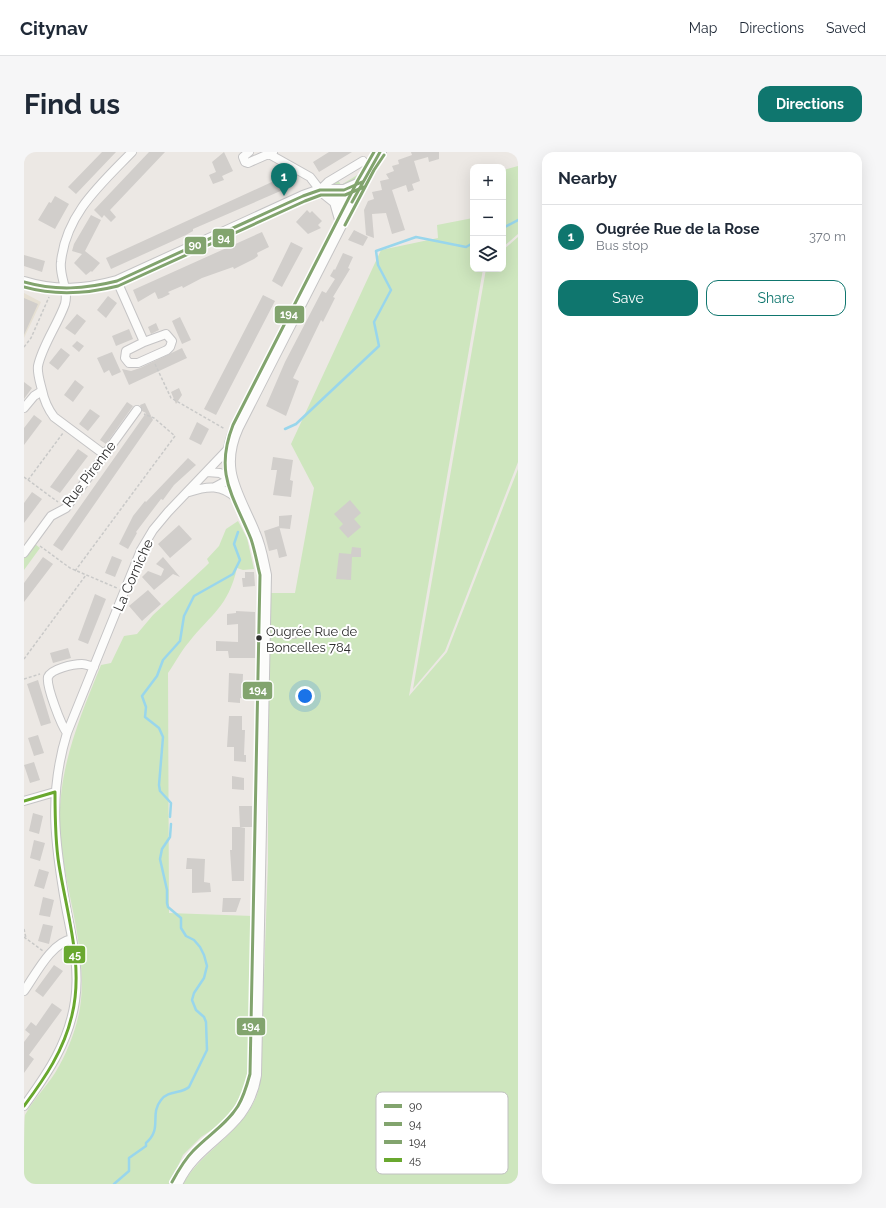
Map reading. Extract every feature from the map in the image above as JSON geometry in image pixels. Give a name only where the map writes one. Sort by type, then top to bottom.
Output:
[{"type":"main road","points":[[176,1184],[188,1162],[228,1128],[238,1116],[253,1091],[255,1075],[265,575],[254,534],[237,500],[230,479],[231,446],[234,434],[362,182],[380,152]]},
{"type":"street","points":[[105,456],[49,411],[42,391],[38,365],[64,304],[65,290],[61,274],[61,263],[65,239],[72,223],[88,198],[132,152]]},
{"type":"street","points":[[249,152],[243,157],[245,162],[248,163],[271,153],[310,177],[320,190],[335,202],[341,223]]},
{"type":"street","points":[[320,190],[328,182],[363,161]]},
{"type":"street","points":[[24,282],[65,290],[94,287],[117,281],[303,196],[320,190],[344,190],[362,182]]},
{"type":"street","points":[[344,190],[352,202]]},
{"type":"street","points":[[335,202],[352,202]]},
{"type":"street","points":[[117,281],[144,342]]},
{"type":"street","points":[[166,334],[172,341],[170,347],[152,357],[134,364],[129,363],[125,358],[126,351],[144,342],[166,334]]},
{"type":"street","points":[[24,408],[34,396],[42,391]]},
{"type":"street","name":"Rue Pirenne","points":[[24,553],[51,516],[66,508],[105,456],[136,410]]},
{"type":"street","name":"La Corniche","points":[[24,1106],[56,1059],[68,1030],[76,1000],[77,981],[72,939],[56,844],[55,792],[62,751],[67,733],[141,550],[162,519],[231,446]]},
{"type":"street","points":[[207,472],[220,473],[230,479]]},
{"type":"street","points":[[215,487],[230,479]]},
{"type":"street","points":[[188,492],[205,487],[215,487],[230,493],[237,500]]},
{"type":"street","points":[[67,733],[62,724],[50,689],[48,679],[49,675],[53,671],[78,664],[94,667]]},
{"type":"street","points":[[24,800],[55,792]]},
{"type":"street","points":[[24,991],[61,942],[72,939]]},
{"type":"path","points":[[24,347],[36,326],[51,288]]},
{"type":"path","points":[[152,357],[171,398],[234,434]]},
{"type":"path","points":[[75,570],[175,436],[154,418],[136,410]]},
{"type":"path","points":[[28,480],[67,427]]},
{"type":"path","points":[[24,477],[66,508]]},
{"type":"path","points":[[33,541],[75,570],[116,587]]},
{"type":"path","points":[[24,659],[86,575]]},
{"type":"path","points":[[24,679],[43,674],[49,675]]},
{"type":"path","points":[[24,928],[25,938],[50,955]]},
{"type":"shaded area","points":[[24,293],[41,302],[24,338]]},
{"type":"green space","points":[[518,166],[518,234],[506,244],[506,200],[506,169]]},
{"type":"green space","points":[[360,171],[362,172],[357,180],[351,184],[335,186],[334,183],[338,180],[341,185],[359,174]]},
{"type":"green space","points":[[470,219],[470,272],[482,272],[409,696],[447,652],[518,469],[518,1184],[183,1184],[201,1161],[242,1120],[251,1108],[257,1095],[259,1084],[261,1065],[268,862],[268,593],[295,593],[314,488],[291,444],[381,250],[438,238],[437,225]]},
{"type":"green space","points":[[518,237],[518,462],[445,651],[413,689],[485,272],[506,272],[506,247]]},
{"type":"green space","points":[[238,521],[247,538],[254,569],[243,570],[237,568],[229,592],[224,601],[186,646],[168,673],[169,913],[253,916],[250,1072],[246,1095],[227,1120],[201,1137],[183,1155],[170,1184],[24,1184],[25,1115],[55,1073],[63,1058],[73,1033],[80,1008],[82,987],[79,946],[64,864],[60,819],[64,774],[76,730],[101,665],[111,663],[124,636],[137,634],[153,615],[209,563],[207,559],[219,546],[226,529]]},
{"type":"green space","points":[[35,544],[40,548],[24,570],[24,558]]},
{"type":"building","points":[[102,152],[116,152],[76,194],[68,187]]},
{"type":"building","points":[[149,152],[165,152],[110,210],[116,217],[111,222],[104,215],[102,218],[94,210]]},
{"type":"building","points":[[224,152],[233,171],[222,176],[224,180],[213,184],[209,175],[216,172],[212,162]]},
{"type":"building","points":[[329,152],[352,152],[319,172],[313,162]]},
{"type":"building","points":[[411,152],[439,152],[439,159],[429,162],[428,157],[414,161],[420,181],[412,184],[414,190],[408,192],[406,185],[392,190],[405,230],[392,234],[386,213],[372,214],[374,238],[366,235],[364,210],[368,201],[374,199],[372,192],[382,190],[380,181],[389,179],[386,174],[394,171],[392,166],[399,164],[398,160],[412,155]]},
{"type":"building","points":[[287,175],[292,186],[193,229],[193,231],[186,235],[111,269],[106,258]]},
{"type":"building","points":[[55,196],[69,204],[55,229],[38,220],[49,202],[51,203]]},
{"type":"building","points":[[307,210],[310,213],[312,211],[322,221],[318,225],[321,228],[308,234],[296,222]]},
{"type":"building","points":[[91,215],[101,220],[85,251],[100,263],[92,272],[91,271],[86,275],[74,263],[82,254],[72,251],[74,244]]},
{"type":"building","points":[[354,230],[368,237],[363,246],[348,240]]},
{"type":"building","points":[[262,232],[269,247],[257,253],[258,256],[254,259],[234,269],[233,267],[202,278],[183,288],[182,286],[168,292],[170,294],[162,298],[158,299],[155,292],[138,302],[133,290]]},
{"type":"building","points":[[291,242],[303,248],[282,287],[272,281]]},
{"type":"building","points":[[343,253],[353,257],[348,268],[350,269],[333,297],[335,298],[323,322],[321,320],[293,378],[299,381],[286,416],[266,406],[285,362],[322,291],[326,293],[335,279],[330,276],[334,269],[335,270]]},
{"type":"building","points":[[24,255],[45,261],[42,272],[24,266]]},
{"type":"building","points":[[263,295],[275,301],[216,415],[204,409]]},
{"type":"building","points":[[108,296],[117,303],[106,318],[97,310]]},
{"type":"building","points":[[24,298],[38,304],[24,335]]},
{"type":"building","points":[[77,314],[86,321],[75,335],[65,328]]},
{"type":"building","points":[[180,317],[191,340],[182,344],[172,321]]},
{"type":"building","points":[[156,323],[159,330],[151,334],[148,327]]},
{"type":"building","points":[[129,329],[133,339],[116,346],[112,336]]},
{"type":"building","points":[[77,341],[84,346],[79,352],[72,346]]},
{"type":"building","points":[[61,348],[70,355],[58,370],[49,363]]},
{"type":"building","points":[[182,348],[187,358],[129,385],[122,369],[131,371],[140,368]]},
{"type":"building","points":[[112,352],[121,372],[112,376],[109,370],[104,373],[97,358]]},
{"type":"building","points":[[75,380],[84,387],[73,402],[64,395]]},
{"type":"building","points":[[24,382],[32,388],[24,399]]},
{"type":"building","points":[[179,388],[182,395],[176,404],[171,392]]},
{"type":"building","points":[[127,402],[133,406],[106,444],[100,440]]},
{"type":"building","points":[[145,403],[153,420],[62,551],[53,545],[146,413],[142,411],[140,405]]},
{"type":"building","points":[[90,409],[100,416],[88,431],[79,424]]},
{"type":"building","points":[[34,415],[42,421],[24,445],[24,428]]},
{"type":"building","points":[[197,422],[209,429],[201,445],[189,439]]},
{"type":"building","points":[[78,449],[88,456],[60,493],[50,487]]},
{"type":"building","points":[[273,457],[293,460],[290,480],[293,481],[291,497],[273,495],[277,470],[271,470]]},
{"type":"building","points":[[188,458],[196,465],[174,485],[163,500],[161,499],[136,532],[137,533],[128,549],[119,544],[133,516],[145,501],[146,502]]},
{"type":"building","points":[[32,492],[42,499],[24,523],[24,503]]},
{"type":"building","points":[[350,500],[361,513],[354,519],[361,527],[348,538],[339,528],[343,524],[334,514]]},
{"type":"building","points":[[292,515],[290,529],[279,528],[279,516]]},
{"type":"building","points":[[179,525],[192,539],[170,558],[158,544]]},
{"type":"building","points":[[279,526],[287,556],[279,558],[277,549],[269,551],[264,531]]},
{"type":"building","points":[[352,547],[361,548],[361,557],[352,557],[351,580],[336,579],[339,553],[351,554]]},
{"type":"building","points":[[112,556],[122,560],[115,577],[105,573]]},
{"type":"building","points":[[43,557],[53,564],[24,602],[24,583]]},
{"type":"building","points":[[163,557],[180,577],[173,574],[154,590],[142,577],[148,571],[161,576],[164,569],[156,564]]},
{"type":"building","points":[[245,572],[254,572],[255,586],[243,587],[242,578],[245,578]]},
{"type":"building","points":[[148,590],[161,604],[142,621],[129,606]]},
{"type":"building","points":[[95,594],[106,599],[88,644],[78,640]]},
{"type":"building","points":[[236,611],[255,612],[255,658],[229,658],[228,651],[216,651],[216,641],[238,642],[238,624],[227,625],[227,614],[236,613]]},
{"type":"building","points":[[279,631],[297,632],[297,639],[279,638]]},
{"type":"building","points":[[68,648],[71,658],[53,663],[50,653]]},
{"type":"building","points":[[229,673],[243,674],[242,698],[240,698],[240,703],[228,702]]},
{"type":"building","points":[[38,680],[51,723],[41,726],[27,684]]},
{"type":"building","points":[[229,716],[242,716],[242,730],[245,730],[244,755],[246,755],[246,762],[234,761],[234,747],[227,747]]},
{"type":"building","points":[[38,735],[44,753],[34,756],[28,738]]},
{"type":"building","points":[[34,762],[40,780],[30,783],[24,765]]},
{"type":"building","points":[[232,776],[244,778],[244,790],[232,789]]},
{"type":"building","points":[[239,806],[252,806],[252,827],[240,827]]},
{"type":"building","points":[[33,813],[43,816],[39,834],[29,831]]},
{"type":"building","points":[[232,827],[245,828],[244,881],[232,881],[230,850],[232,850]]},
{"type":"building","points":[[34,840],[45,843],[40,861],[30,858]]},
{"type":"building","points":[[187,858],[205,859],[204,882],[210,883],[211,892],[192,893],[192,869],[186,869]]},
{"type":"building","points":[[39,869],[49,872],[44,889],[34,886]]},
{"type":"building","points":[[43,897],[54,900],[50,917],[39,915]]},
{"type":"building","points":[[223,898],[241,898],[236,912],[222,912]]},
{"type":"building","points":[[43,924],[53,926],[49,944],[38,941]]},
{"type":"building","points":[[54,965],[63,971],[43,997],[35,991]]},
{"type":"building","points":[[52,1003],[62,1010],[29,1055],[34,1059],[24,1073],[24,1042],[30,1034],[25,1030],[31,1022],[36,1026]]},
{"type":"waterway","points":[[506,226],[518,220]]},
{"type":"waterway","points":[[285,429],[296,424],[379,346],[374,322],[391,290],[378,265],[376,251],[416,237],[466,247],[470,245]]},
{"type":"waterway","points":[[170,817],[171,803],[160,791],[159,785],[163,737],[159,728],[145,717],[146,707],[142,696],[157,676],[163,660],[180,641],[184,616],[194,596],[233,574],[240,560],[234,544],[238,532]]},
{"type":"waterway","points":[[114,1184],[129,1171],[129,1158],[146,1146],[146,1143],[154,1132],[156,1111],[161,1100],[171,1093],[183,1091],[189,1087],[207,1050],[206,1022],[204,1017],[196,1010],[192,1000],[194,993],[204,978],[207,966],[200,947],[194,940],[186,936],[181,928],[181,918],[168,907],[167,903],[167,890],[160,859],[162,849],[170,837],[171,824]]},
{"type":"transit line","name":"194","points":[[172,1182],[190,1154],[223,1124],[238,1106],[250,1074],[260,575],[251,539],[232,497],[228,484],[225,457],[233,425],[358,180],[374,152]]},
{"type":"transit line","name":"90","points":[[352,202],[380,152]]},
{"type":"transit line","name":"94","points":[[345,225],[374,170],[384,155]]},
{"type":"transit line","name":"90","points":[[24,282],[48,287],[70,288],[93,286],[117,281],[303,196],[320,190],[344,190],[362,182]]},
{"type":"transit line","name":"94","points":[[24,287],[48,292],[71,293],[94,291],[118,286],[305,201],[321,195],[345,195],[364,187]]},
{"type":"transit line","name":"45","points":[[24,801],[55,792]]},
{"type":"transit line","name":"45","points":[[24,1106],[59,1052],[69,1028],[75,996],[75,959],[70,921],[58,856],[55,792]]},
{"type":"place","name":"Ougrée Rue de la Rose","points":[[284,196]]},
{"type":"place","name":"Ougrée Rue de Boncelles 784","points":[[259,638]]}]
